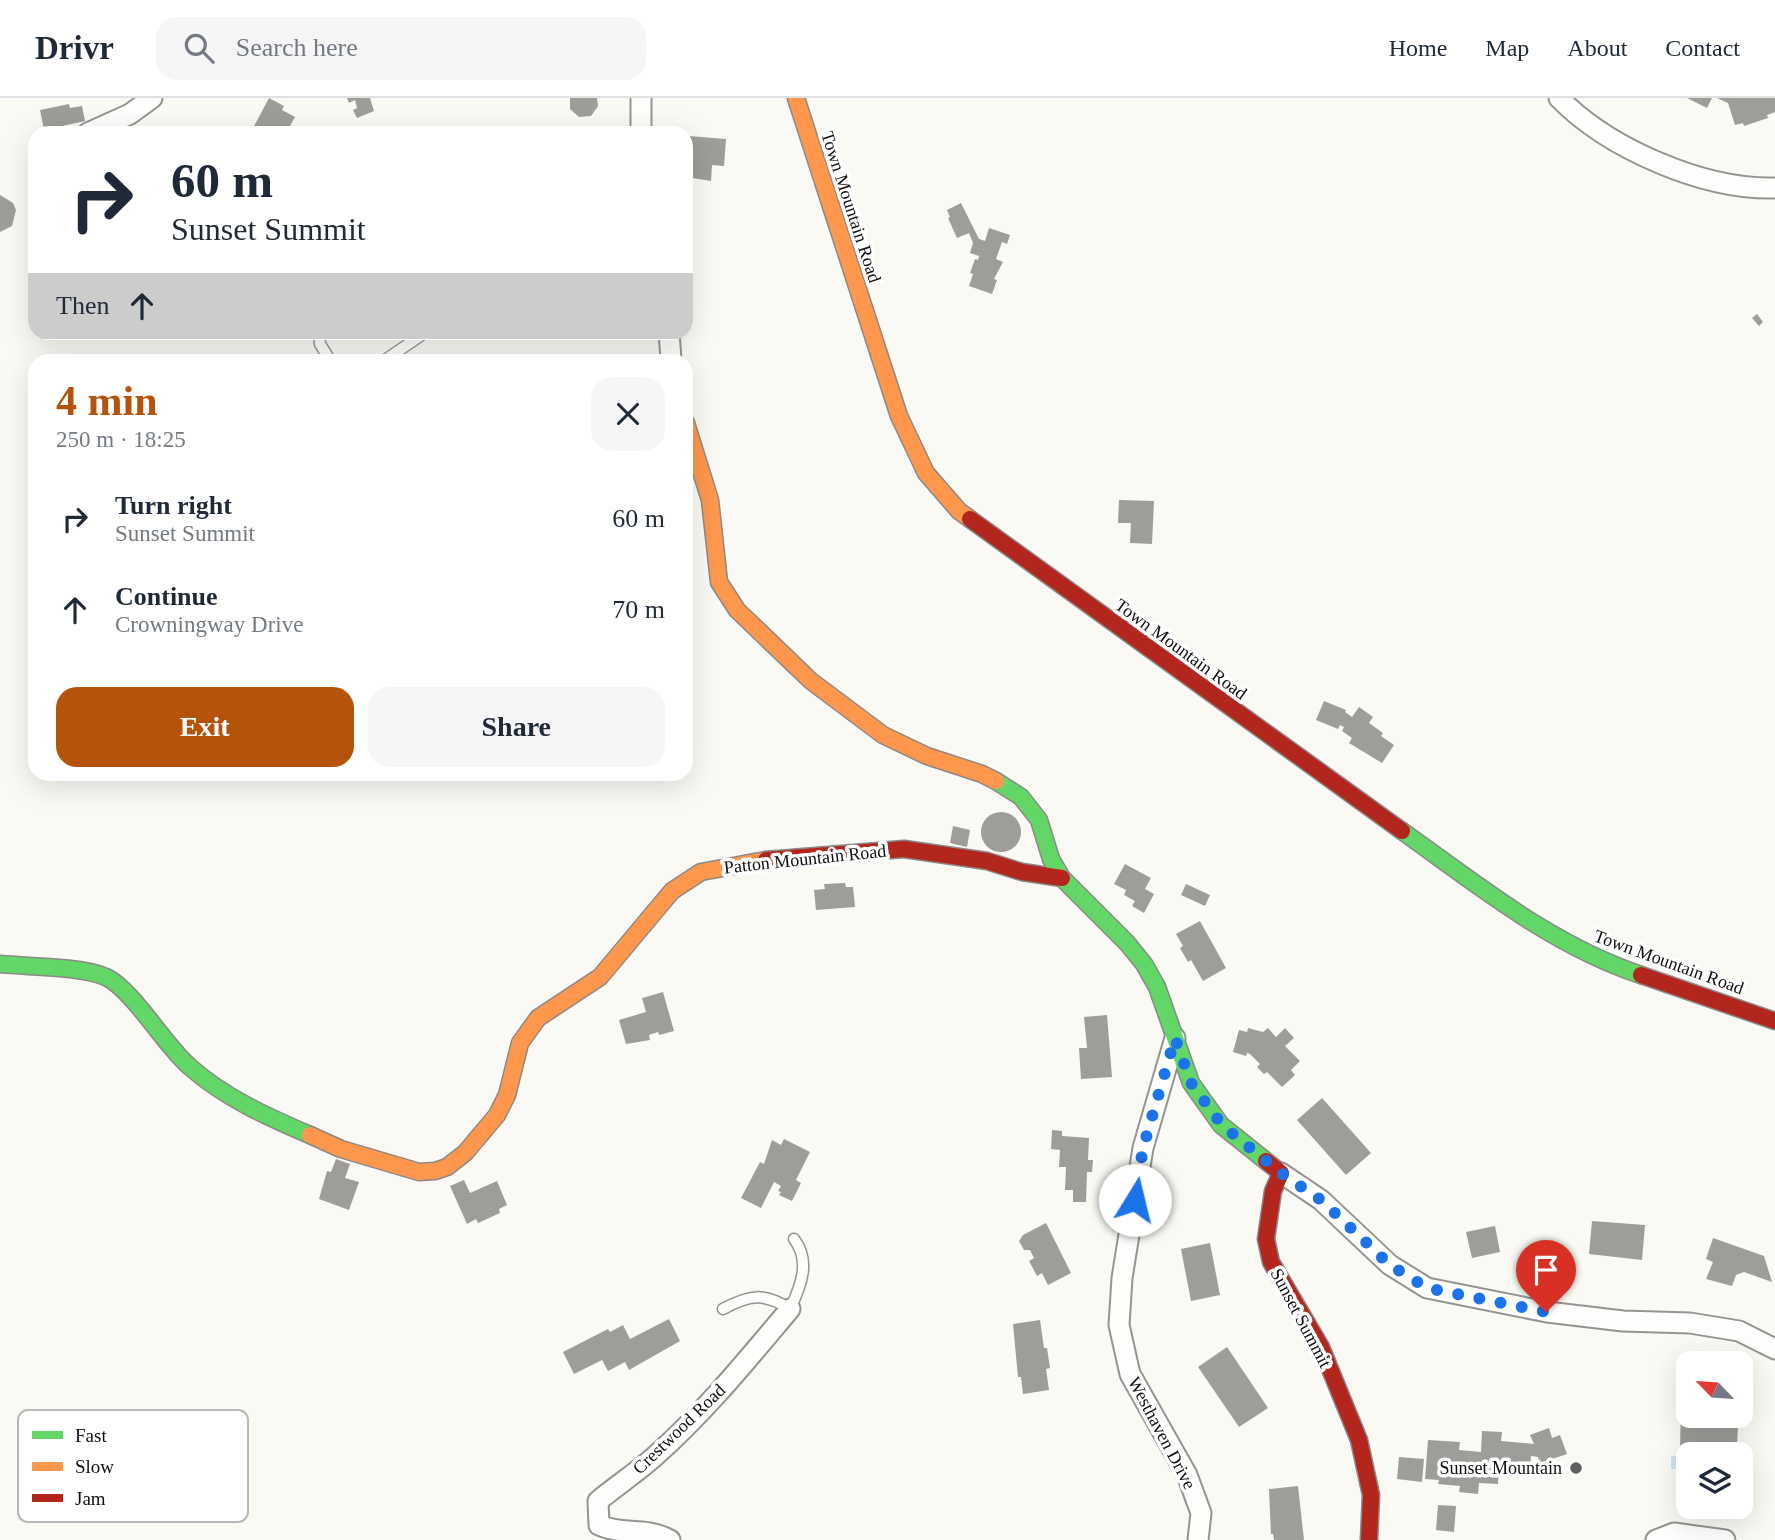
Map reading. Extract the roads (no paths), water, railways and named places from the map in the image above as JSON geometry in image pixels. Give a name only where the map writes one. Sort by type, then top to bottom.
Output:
[{"type":"street","points":[[103,126],[130,114],[152,98]]},
{"type":"street","points":[[641,98],[641,126]]},
{"type":"street","name":"Town Mountain Road","points":[[796,98],[899,416],[926,473],[959,510],[1219,701],[1527,920],[1569,945],[1616,967],[1775,1021]]},
{"type":"street","points":[[1559,98],[1606,135],[1658,163],[1715,181],[1775,188]]},
{"type":"street","points":[[693,445],[710,500],[719,582],[737,610],[811,681],[883,735],[927,756],[982,774],[1021,797],[1039,820],[1051,859],[1062,877],[1118,933],[1144,964],[1157,988],[1191,1083],[1222,1125],[1281,1173],[1321,1200],[1390,1265],[1427,1288],[1546,1312],[1623,1321],[1690,1323],[1739,1331],[1775,1349]]},
{"type":"street","name":"Patton Mountain Road","points":[[0,964],[85,972],[108,978],[129,997],[189,1067],[246,1107],[341,1149],[419,1172],[435,1171],[447,1167],[465,1153],[497,1115],[506,1095],[520,1044],[538,1018],[600,977],[672,891],[701,872],[755,861],[904,849],[942,853],[986,861],[1022,872],[1062,877]]},
{"type":"street","name":"Westhaven Drive","points":[[1175,1038],[1143,1148],[1122,1278],[1119,1325],[1130,1374],[1187,1475],[1201,1513],[1198,1540]]},
{"type":"street","name":"Sunset Summit","points":[[1281,1173],[1273,1191],[1266,1239],[1271,1262],[1321,1347],[1359,1440],[1371,1495],[1370,1540]]},
{"type":"street","name":"Crestwood Road","points":[[670,1540],[648,1531],[611,1530],[600,1525],[598,1501],[654,1457],[744,1364],[790,1309]]},
{"type":"street","points":[[1656,1540],[1674,1532],[1726,1540]]},
{"type":"lane","points":[[394,354],[414,340]]},
{"type":"lane","points":[[723,1309],[743,1298],[756,1297],[778,1301],[790,1309],[804,1268],[801,1248],[794,1239]]},
{"type":"water","points":[[1671,1456],[1676,1456],[1676,1469],[1671,1469]]},
{"type":"place","name":"Sunset Mountain","points":[[1576,1468]]}]
